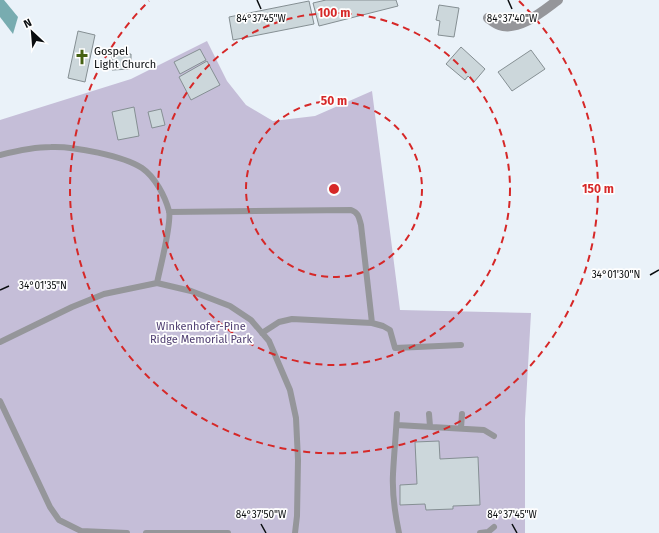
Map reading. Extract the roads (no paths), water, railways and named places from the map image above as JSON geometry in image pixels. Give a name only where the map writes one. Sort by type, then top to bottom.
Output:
[{"type":"street","points":[[488,18],[499,25],[513,26],[531,20],[558,0]]},
{"type":"lane","points":[[0,155],[34,148],[52,147],[101,154],[131,162],[142,168],[154,179],[169,212],[167,234],[157,283]]},
{"type":"lane","points":[[169,212],[316,210],[351,210],[355,212],[359,216],[361,225],[372,324]]},
{"type":"lane","points":[[0,342],[72,307],[104,294],[157,283],[191,291],[230,306],[251,320],[269,341],[290,390],[296,418],[298,460],[297,516],[295,533]]},
{"type":"lane","points":[[262,333],[279,322],[292,319],[383,326],[390,330],[395,348],[461,345]]},
{"type":"lane","points":[[0,401],[50,506],[59,520],[81,531],[127,533]]},
{"type":"lane","points":[[397,414],[393,474],[396,518],[399,533]]},
{"type":"lane","points":[[429,414],[430,426]]},
{"type":"lane","points":[[461,428],[462,414]]},
{"type":"lane","points":[[397,424],[484,430],[494,436]]},
{"type":"lane","points":[[480,533],[488,532],[494,527]]},
{"type":"lane","points":[[146,533],[228,533]]},
{"type":"water","points":[[0,0],[4,0],[18,17],[13,34],[0,17]]},
{"type":"place","name":"Gospel Light Church","points":[[82,57]]},
{"type":"park label","name":"Winkenhofer-Pine Ridge Memorial Park","points":[[201,332]]}]
